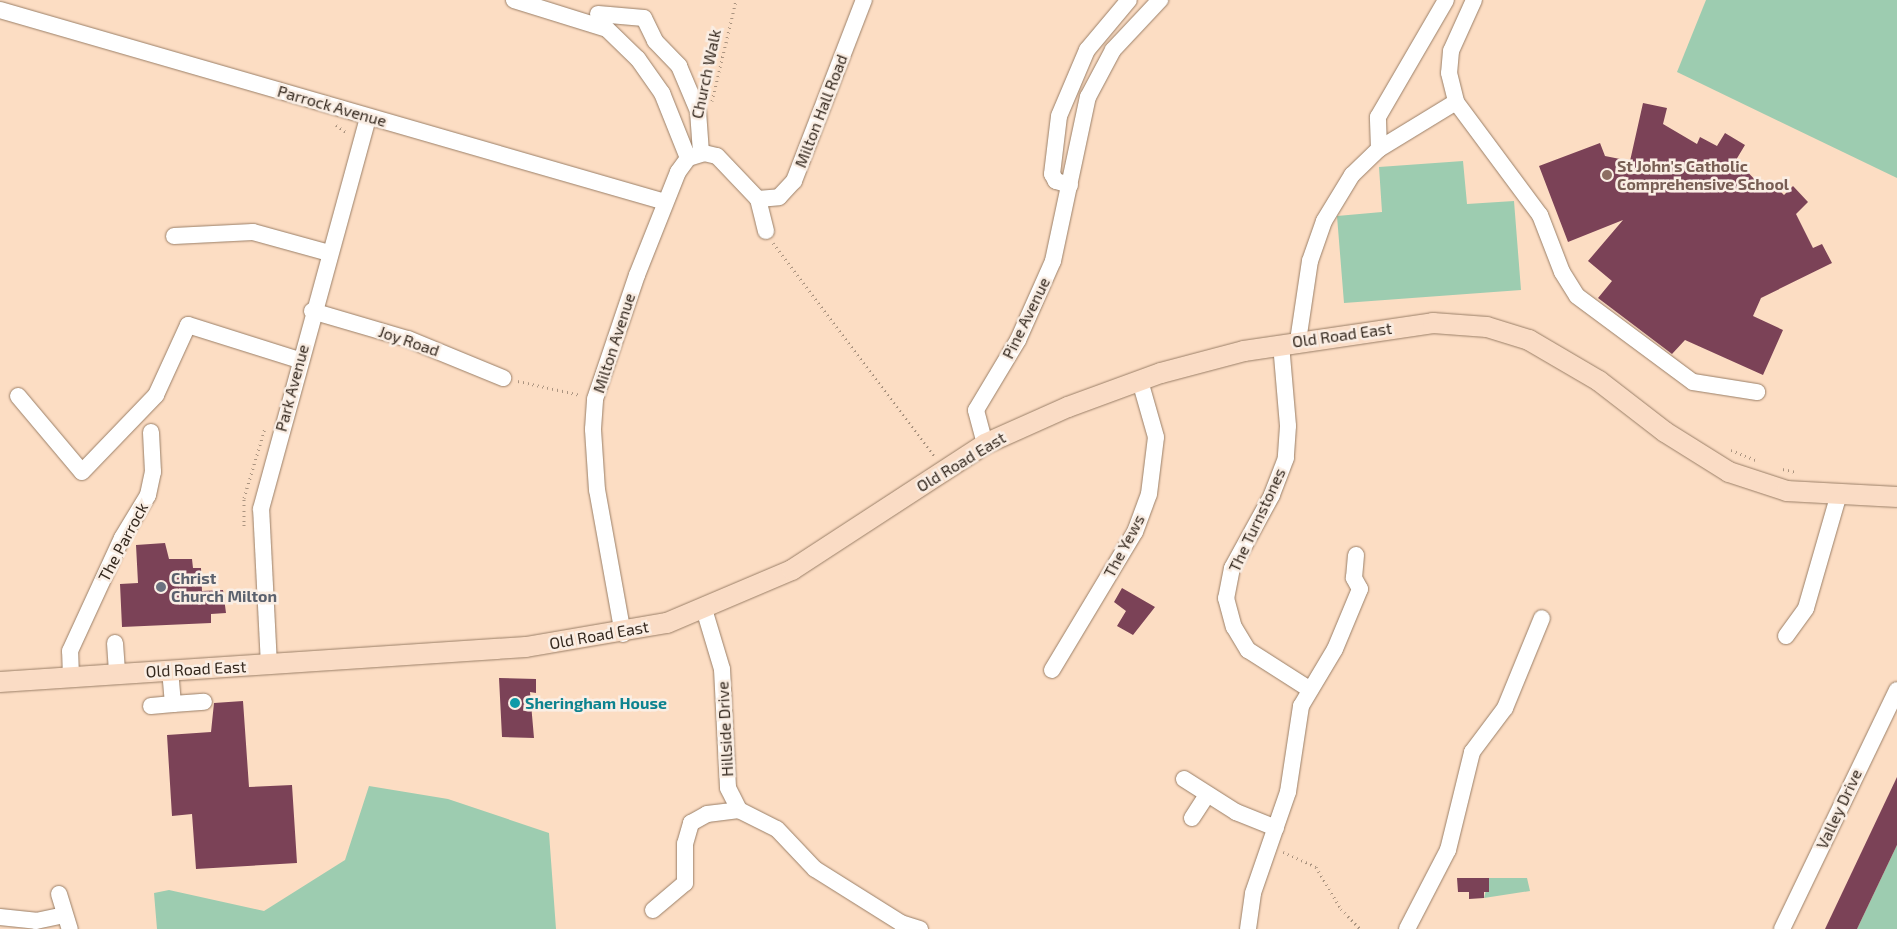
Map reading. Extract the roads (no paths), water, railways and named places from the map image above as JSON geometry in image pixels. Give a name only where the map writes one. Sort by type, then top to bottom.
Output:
[{"type":"main road","name":"Old Road East","points":[[0,682],[526,647],[623,634],[704,609],[792,570],[938,461],[985,444],[1140,380],[1290,342],[1433,323],[1487,327],[1529,340],[1599,381],[1665,432],[1729,472],[1787,491],[1897,497]]},
{"type":"street","points":[[514,0],[607,29],[638,59],[662,93],[695,156]]},
{"type":"street","name":"Milton Hall Road","points":[[758,199],[779,196],[794,181],[864,0]]},
{"type":"street","points":[[1070,185],[1056,181],[1052,170],[1063,103],[1089,46],[1129,0]]},
{"type":"street","name":"Pine Avenue","points":[[985,444],[976,410],[1046,279],[1070,185],[1080,122],[1093,83],[1117,45],[1160,0]]},
{"type":"street","points":[[1379,149],[1378,117],[1446,0]]},
{"type":"street","points":[[1474,0],[1451,50],[1449,74],[1456,102],[1540,215],[1562,272],[1577,296],[1693,382],[1757,392]]},
{"type":"street","points":[[600,7],[615,16],[650,18],[690,83],[700,119],[695,156]]},
{"type":"street","name":"Parrock Avenue","points":[[0,10],[665,202]]},
{"type":"street","name":"The Turnstones","points":[[1309,689],[1248,650],[1234,628],[1226,598],[1232,568],[1272,495],[1286,458],[1290,342],[1324,221],[1352,175],[1379,149],[1456,102]]},
{"type":"street","name":"Park Avenue","points":[[269,665],[261,508],[312,311],[368,117]]},
{"type":"street","points":[[695,156],[722,159],[758,199],[766,231]]},
{"type":"street","name":"Milton Avenue","points":[[623,634],[594,471],[595,399],[665,202],[695,156]]},
{"type":"street","points":[[174,236],[253,232],[329,253]]},
{"type":"street","name":"Joy Road","points":[[312,311],[408,339],[503,378]]},
{"type":"street","points":[[18,396],[82,472],[156,395],[188,325],[299,360]]},
{"type":"street","name":"The Yews","points":[[1052,670],[1135,532],[1149,494],[1156,437],[1140,380]]},
{"type":"street","name":"The Parrock","points":[[72,677],[70,651],[122,538],[148,495],[153,472],[151,432]]},
{"type":"street","points":[[1786,636],[1806,608],[1839,494]]},
{"type":"street","points":[[1248,929],[1253,893],[1288,792],[1295,725],[1309,689],[1334,648],[1360,590],[1354,578],[1356,555]]},
{"type":"street","name":"Hillside Drive","points":[[704,609],[722,669],[728,788],[739,810]]},
{"type":"street","points":[[1412,927],[1448,850],[1472,752],[1505,708],[1542,618]]},
{"type":"street","points":[[115,643],[117,674]]},
{"type":"street","points":[[170,670],[173,704]]},
{"type":"street","name":"Valley Drive","points":[[1782,929],[1897,690]]},
{"type":"street","points":[[151,706],[204,702]]},
{"type":"street","points":[[1184,779],[1207,794],[1276,828]]},
{"type":"street","points":[[1192,818],[1207,794]]},
{"type":"street","points":[[653,910],[685,883],[685,844],[691,823],[707,814],[739,810],[777,829],[815,870],[901,923],[920,929]]},
{"type":"street","points":[[0,917],[67,922],[59,894]]},
{"type":"place","name":"St John's Catholic Comprehensive School","points":[[1607,175]]},
{"type":"place","name":"Christ Church Milton","points":[[161,587]]},
{"type":"place","name":"Sheringham House","points":[[515,703]]}]
